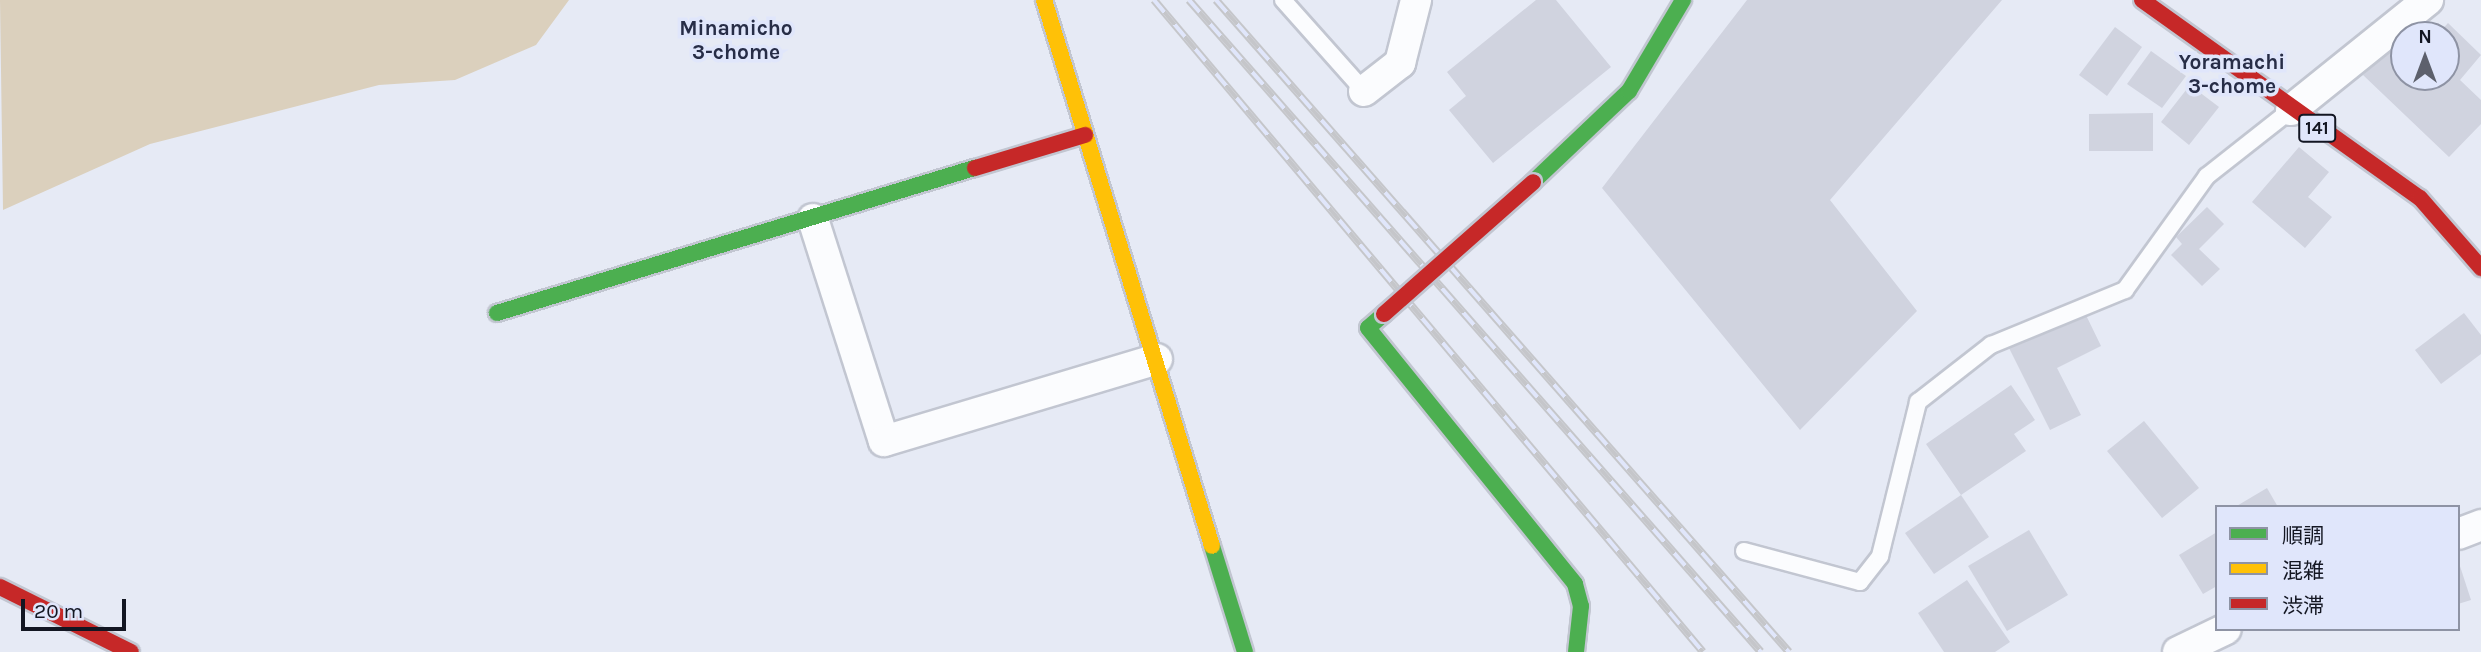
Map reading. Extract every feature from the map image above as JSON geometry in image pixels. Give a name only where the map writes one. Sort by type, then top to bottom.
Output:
[{"type":"main road","points":[[1044,0],[1157,359],[1245,652]]},
{"type":"main road","points":[[1576,652],[1581,606],[1575,584],[1368,327],[1532,182],[1629,91],[1683,0]]},
{"type":"main road","name":"141","points":[[2143,0],[2291,110],[2420,198],[2481,268]]},
{"type":"main road","points":[[497,313],[1085,135]]},
{"type":"main road","points":[[0,587],[131,652]]},
{"type":"street","points":[[1364,91],[1399,63],[1416,0]]},
{"type":"street","points":[[2291,110],[2428,0]]},
{"type":"street","points":[[813,219],[884,441],[1157,359]]},
{"type":"street","points":[[2460,533],[2481,525]]},
{"type":"street","points":[[2178,652],[2222,631]]},
{"type":"lane","points":[[1283,0],[1364,91]]},
{"type":"lane","points":[[1744,551],[1860,582],[1880,556],[1917,402],[1991,345],[2125,290],[2207,176],[2291,110]]},
{"type":"shaded area","points":[[0,0],[569,0],[536,45],[455,80],[379,85],[150,144],[3,210]]},
{"type":"building","points":[[1536,0],[1556,0],[1611,67],[1493,163],[1449,110],[1466,96],[1447,72]]},
{"type":"building","points":[[1747,0],[2002,0],[1830,200],[1917,311],[1800,430],[1602,188]]},
{"type":"building","points":[[2115,27],[2142,47],[2107,96],[2079,75]]},
{"type":"building","points":[[2460,35],[2481,55],[2460,80]]},
{"type":"building","points":[[2390,46],[2390,91],[2460,91],[2460,80],[2481,100],[2481,124],[2449,157],[2363,75]]},
{"type":"building","points":[[2151,51],[2186,76],[2162,108],[2127,84]]},
{"type":"building","points":[[2190,85],[2219,107],[2189,145],[2161,122]]},
{"type":"building","points":[[2153,113],[2153,151],[2089,151],[2089,114]]},
{"type":"building","points":[[2299,147],[2329,172],[2308,197],[2332,217],[2305,248],[2252,202]]},
{"type":"building","points":[[2207,207],[2224,224],[2199,249],[2220,269],[2202,286],[2171,255],[2182,244],[2176,237]]},
{"type":"building","points":[[2084,311],[2101,346],[2057,368],[2081,415],[2050,430],[2009,348]]},
{"type":"building","points":[[2464,313],[2481,335],[2481,354],[2441,384],[2415,350]]},
{"type":"building","points":[[2011,385],[2035,420],[2014,434],[2026,451],[1961,495],[1926,444]]},
{"type":"building","points":[[2144,421],[2199,488],[2162,518],[2107,451]]},
{"type":"building","points":[[2267,488],[2277,505],[2238,505]]},
{"type":"building","points":[[1961,495],[1989,537],[1934,574],[1905,533]]},
{"type":"building","points":[[2029,530],[2068,595],[2007,631],[1968,566]]},
{"type":"building","points":[[2215,533],[2215,587],[2203,594],[2179,555]]},
{"type":"building","points":[[2460,566],[2471,600],[2460,603]]},
{"type":"building","points":[[1967,580],[2010,642],[1995,652],[1944,652],[1918,613]]},
{"type":"railway","points":[[1154,0],[1703,652]]},
{"type":"railway","points":[[1189,0],[1761,652]]},
{"type":"railway","points":[[1216,0],[1789,652]]},
{"type":"traffic: fast","points":[[1533,182],[1629,91],[1683,0]]},
{"type":"traffic: fast","points":[[497,313],[975,168]]},
{"type":"traffic: fast","points":[[1384,314],[1368,328],[1575,584],[1581,606],[1576,652]]},
{"type":"traffic: fast","points":[[1212,546],[1245,652]]},
{"type":"traffic: slow","points":[[1044,0],[1212,546]]},
{"type":"traffic: jam","points":[[2142,0],[2420,198],[2481,268]]},
{"type":"traffic: jam","points":[[975,168],[1085,135]]},
{"type":"traffic: jam","points":[[1384,314],[1533,182]]},
{"type":"traffic: jam","points":[[0,587],[131,652]]},
{"type":"district","name":"Minamicho 3-chome","points":[[736,40]]},
{"type":"district","name":"Yoramachi 3-chome","points":[[2232,74]]}]
